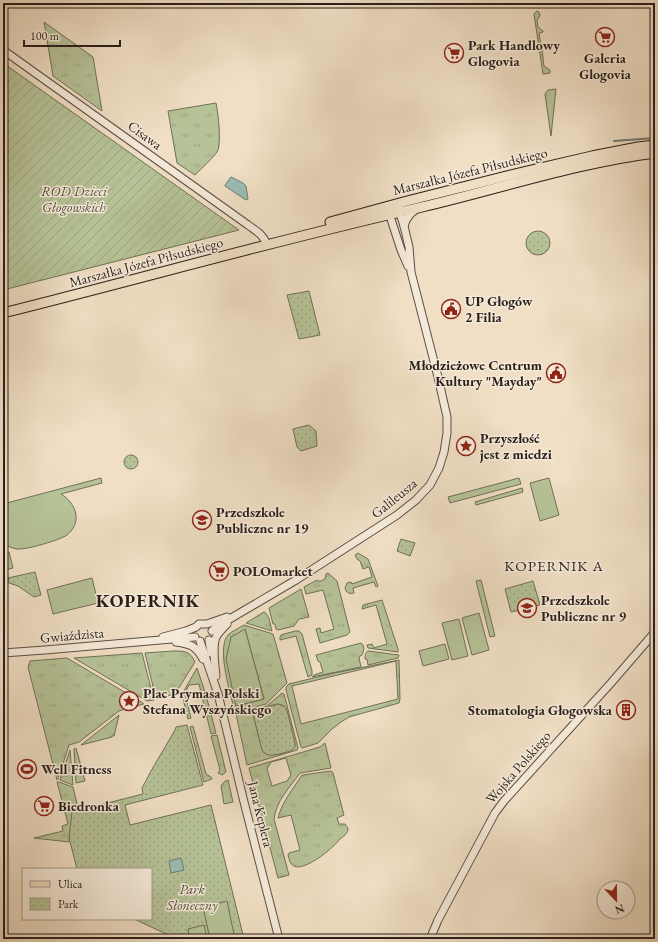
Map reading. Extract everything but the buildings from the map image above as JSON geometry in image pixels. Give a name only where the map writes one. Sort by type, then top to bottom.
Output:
[{"type":"main road","name":"Marszałka Józefa Piłsudskiego","points":[[296,237],[326,223],[398,208],[527,171],[592,156],[655,145]]},
{"type":"main road","name":"Marszałka Józefa Piłsudskiego","points":[[398,208],[419,207],[599,162],[655,153]]},
{"type":"main road","name":"Marszałka Józefa Piłsudskiego","points":[[3,313],[375,217],[388,210]]},
{"type":"street","name":"Cisawa","points":[[3,50],[263,236],[267,245]]},
{"type":"street","points":[[404,226],[406,219],[419,207]]},
{"type":"street","name":"Galileusza","points":[[212,631],[216,627],[301,576],[397,515],[416,500],[430,485],[439,468],[444,452],[447,433],[447,417],[411,272],[409,247],[398,208]]},
{"type":"street","name":"Galileusza","points":[[388,210],[400,250],[411,272]]},
{"type":"street","points":[[375,217],[384,220],[393,228]]},
{"type":"street","name":"Galileusza","points":[[207,624],[247,608]]},
{"type":"street","name":"Jana Keplera","points":[[215,679],[214,643],[220,630],[236,616]]},
{"type":"street","points":[[199,624],[207,624],[212,631],[212,636],[205,642],[198,639],[194,634],[196,627],[199,624]]},
{"type":"street","name":"Gwiaździsta","points":[[143,641],[186,631],[196,627]]},
{"type":"street","name":"Wojska Polskiego","points":[[430,939],[438,920],[495,813],[655,632]]},
{"type":"street","name":"Jana Keplera","points":[[198,639],[215,679]]},
{"type":"street","name":"Gwiaździsta","points":[[3,653],[143,641],[198,639]]},
{"type":"street","name":"Jana Keplera","points":[[208,640],[218,694],[279,939]]},
{"type":"street","name":"Jana Keplera","points":[[161,641],[190,644],[197,649],[215,679]]},
{"type":"green space","points":[[537,11],[539,12],[540,16],[537,20],[538,27],[543,31],[539,33],[541,46],[545,45],[542,50],[544,66],[550,70],[550,73],[543,74],[534,14]]},
{"type":"green space","points":[[44,22],[93,57],[102,111],[53,76]]},
{"type":"green space","name":"ROD Dzieci Głogowskich","points":[[3,63],[239,230],[3,290]]},
{"type":"green space","points":[[556,89],[551,136],[545,94],[548,90]]},
{"type":"green space","points":[[216,103],[219,128],[217,152],[195,175],[177,163],[168,111]]},
{"type":"green space","points":[[538,231],[543,232],[549,238],[549,248],[543,254],[538,255],[533,254],[527,248],[526,243],[527,238],[533,232]]},
{"type":"green space","points":[[309,291],[320,335],[299,339],[287,295]]},
{"type":"green space","points":[[309,425],[316,431],[317,446],[301,451],[297,447],[293,429]]},
{"type":"green space","points":[[131,455],[136,457],[138,462],[136,467],[131,469],[126,467],[124,462],[126,457]]},
{"type":"green space","points":[[101,478],[102,483],[61,494],[71,502],[76,513],[75,524],[67,535],[43,544],[21,549],[13,548],[3,543],[3,504]]},
{"type":"green space","points":[[519,478],[521,484],[450,503],[448,497]]},
{"type":"green space","points":[[549,478],[559,515],[540,521],[530,483]]},
{"type":"green space","points":[[522,488],[523,492],[476,505],[475,502]]},
{"type":"green space","points":[[401,539],[415,543],[410,556],[397,551]]},
{"type":"green space","points":[[9,552],[13,568],[5,570],[3,553]]},
{"type":"green space","points":[[358,553],[368,559],[378,586],[376,587],[374,582],[353,588],[354,593],[350,593],[346,591],[345,588],[347,583],[351,582],[352,584],[372,577],[369,567],[363,569],[360,561],[357,559],[355,555]]},
{"type":"green space","points":[[35,572],[41,595],[34,597],[18,586],[9,583],[8,578]]},
{"type":"green space","points":[[328,573],[337,581],[350,632],[347,635],[320,643],[316,629],[320,628],[321,633],[334,629],[323,590],[306,594],[304,587],[317,580],[321,581],[325,579],[326,574]]},
{"type":"green space","points":[[92,578],[98,603],[53,614],[47,590]]},
{"type":"green space","points":[[481,580],[495,636],[490,637],[476,581]]},
{"type":"green space","points":[[533,581],[540,605],[511,612],[505,589]]},
{"type":"green space","points":[[301,589],[309,617],[299,619],[294,626],[278,630],[276,629],[275,624],[273,624],[269,608]]},
{"type":"green space","points":[[382,600],[398,652],[368,648],[367,645],[372,644],[374,648],[387,644],[376,605],[362,609],[363,605]]},
{"type":"green space","points":[[264,612],[269,618],[272,631],[246,623]]},
{"type":"green space","points":[[479,613],[489,650],[472,655],[462,618]]},
{"type":"green space","points":[[459,619],[468,656],[452,660],[442,623]]},
{"type":"green space","points":[[244,625],[273,634],[287,683],[266,704],[235,712],[228,684],[223,650],[228,635]],"holes":[[[245,629],[264,699],[236,706]]]},
{"type":"green space","points":[[245,629],[264,699],[236,706],[226,659],[231,637]]},
{"type":"green space","points":[[299,631],[302,634],[312,671],[312,675],[308,677],[296,636],[280,640],[281,635]]},
{"type":"green space","points":[[361,643],[364,649],[359,658],[361,667],[312,677],[323,672],[316,655]]},
{"type":"green space","points":[[445,644],[449,659],[423,666],[419,651]]},
{"type":"green space","points":[[173,651],[187,652],[195,662],[175,694],[156,699],[145,653]]},
{"type":"green space","points":[[368,651],[399,655],[398,658],[368,665],[367,659],[365,659]]},
{"type":"green space","points":[[142,653],[154,700],[147,701],[74,658]]},
{"type":"green space","points":[[67,658],[144,704],[119,711],[79,742],[69,745],[57,780],[28,667],[30,661]]},
{"type":"green space","points":[[399,660],[399,703],[349,717],[332,729],[318,743],[302,748],[286,687],[289,684]],"holes":[[[396,661],[398,699],[301,724],[292,686]]]},
{"type":"green space","points":[[197,668],[216,733],[211,734],[199,684],[189,685],[185,693],[191,718],[188,719],[182,694]]},
{"type":"green space","points":[[282,693],[284,694],[298,748],[297,750],[247,765],[236,714],[267,706]],"holes":[[[278,704],[284,706],[264,753],[253,714],[258,713],[259,709]]]},
{"type":"green space","points":[[278,704],[284,706],[287,710],[295,746],[289,751],[269,755],[264,753],[262,750],[253,714],[257,713],[259,709]]},
{"type":"green space","points":[[119,715],[114,736],[81,745]]},
{"type":"green space","name":"Park Słoneczny","points":[[187,725],[203,785],[125,805],[130,825],[211,805],[244,939],[177,939],[136,920],[152,920],[152,868],[77,868],[69,838],[72,812],[143,794],[142,788],[176,727]]},
{"type":"green space","points":[[193,726],[206,774],[212,779],[204,782],[190,727]]},
{"type":"green space","points":[[217,735],[226,772],[222,775],[218,773],[220,770],[211,736]]},
{"type":"green space","points":[[325,743],[331,768],[300,773],[280,800],[275,812],[274,819],[289,875],[278,878],[249,768],[320,747]],"holes":[[[286,758],[291,775],[287,781],[272,786],[267,769],[271,762]]]},
{"type":"green space","points":[[76,748],[85,781],[76,783],[74,749]]},
{"type":"green space","points":[[70,750],[73,785],[60,780]]},
{"type":"green space","points":[[331,771],[333,773],[344,815],[337,818],[339,824],[345,824],[348,830],[344,836],[321,856],[309,864],[295,867],[290,862],[288,855],[289,853],[300,850],[291,815],[278,818],[282,806],[302,775]]},
{"type":"green space","points":[[228,780],[233,802],[224,804],[221,786]]},
{"type":"green space","points":[[57,782],[73,787],[80,817],[72,830],[69,842],[34,838],[63,831],[62,826],[68,824]]},
{"type":"green space","points":[[227,901],[235,939],[210,939],[203,907]]},
{"type":"green space","points":[[204,925],[207,937],[190,939],[188,929]]},
{"type":"water","points":[[231,177],[246,186],[248,199],[246,200],[225,186]]},
{"type":"water","points":[[181,858],[184,870],[171,873],[169,861]]},
{"type":"waterway","points":[[614,141],[655,138]]},
{"type":"place","name":"Galeria Glogovia","points":[[605,37]]},
{"type":"place","name":"Park Handlowy Glogovia","points":[[454,53]]},
{"type":"place","name":"UP Głogów 2 Filia","points":[[451,309]]},
{"type":"place","name":"Młodzieżowe Centrum Kultury \"Mayday\"","points":[[556,373]]},
{"type":"place","name":"Przyszłość jest z miedzi","points":[[466,446]]},
{"type":"place","name":"Przedszkole Publiczne nr 19","points":[[202,520]]},
{"type":"place","name":"POLOmarket","points":[[219,571]]},
{"type":"place","name":"Przedszkole Publiczne nr 9","points":[[527,608]]},
{"type":"place","name":"Plac Prymasa Polski Stefana Wyszyńskiego","points":[[129,701]]},
{"type":"place","name":"Stomatologia Głogowska","points":[[626,710]]},
{"type":"place","name":"Well Fitness","points":[[27,769]]},
{"type":"place","name":"Biedronka","points":[[44,806]]},
{"type":"district","name":"KOPERNIK A","points":[[554,565]]},
{"type":"district","name":"KOPERNIK","points":[[148,600]]}]
